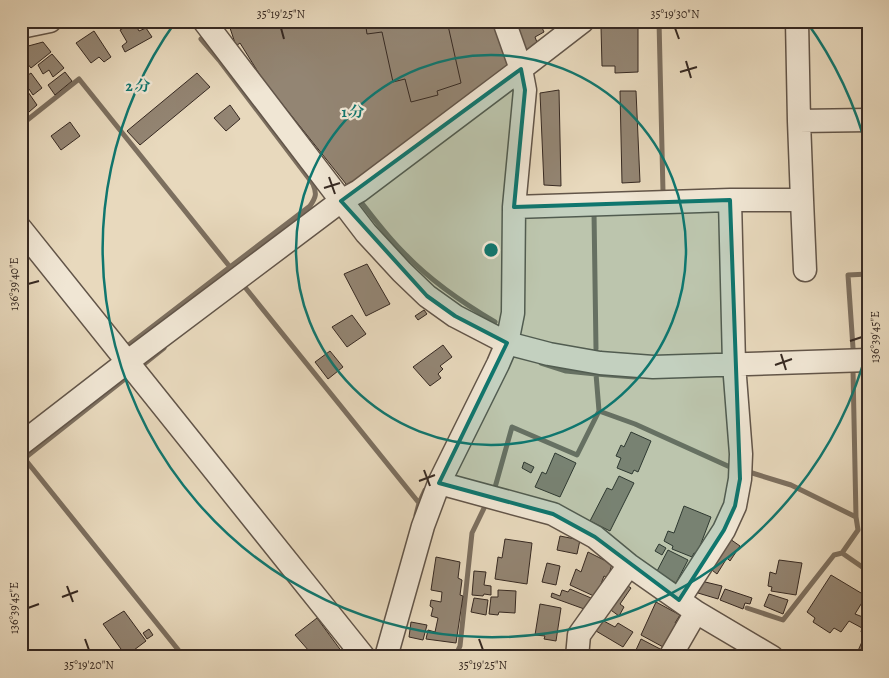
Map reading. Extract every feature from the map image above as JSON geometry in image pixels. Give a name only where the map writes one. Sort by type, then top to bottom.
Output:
[{"type":"street","points":[[21,28],[50,21]]},
{"type":"street","points":[[204,21],[366,233],[427,296],[455,316],[507,342],[548,354],[600,363],[654,367],[868,360]]},
{"type":"street","points":[[386,657],[423,526],[439,483],[498,364],[507,342],[513,313],[514,207],[525,90],[521,69],[504,21]]},
{"type":"street","points":[[21,444],[127,362],[341,201],[359,191],[583,21]]},
{"type":"street","points":[[797,21],[805,270]]},
{"type":"street","points":[[799,121],[868,120]]},
{"type":"street","points":[[514,207],[730,200],[802,200]]},
{"type":"street","points":[[670,657],[687,606],[735,506],[740,479],[741,454],[734,364],[730,200]]},
{"type":"street","points":[[21,229],[364,657]]},
{"type":"street","points":[[439,483],[553,514],[595,538],[629,565],[687,606],[772,657]]},
{"type":"street","points":[[577,657],[579,635],[629,565]]},
{"type":"highlighted area","points":[[521,69],[525,90],[514,207],[730,200],[740,479],[735,506],[724,530],[679,600],[595,537],[553,514],[439,483],[507,343],[455,316],[427,296],[341,201]]},
{"type":"building","points":[[232,21],[498,21],[511,68],[350,189],[263,80],[240,43],[236,46],[230,28]]},
{"type":"building","points":[[365,21],[447,21],[461,83],[437,91],[438,95],[411,102],[405,79],[393,82],[382,32],[367,34]]},
{"type":"building","points":[[514,21],[539,21],[544,32],[535,37],[538,45],[523,56],[519,42],[523,41]]},
{"type":"building","points":[[612,21],[638,21],[638,72],[615,73],[615,66],[602,66],[601,27],[612,27]]},
{"type":"building","points":[[134,22],[139,31],[146,28],[152,37],[125,52],[122,46],[127,42],[120,30]]},
{"type":"building","points":[[94,31],[111,57],[104,62],[99,57],[91,63],[76,43]]},
{"type":"building","points":[[43,42],[51,52],[31,68],[21,56],[21,48]]},
{"type":"building","points":[[52,54],[64,68],[53,77],[49,70],[43,74],[38,65]]},
{"type":"building","points":[[21,65],[28,75],[31,73],[42,88],[33,95],[29,89],[21,96]]},
{"type":"building","points":[[65,72],[72,81],[55,95],[48,85]]},
{"type":"building","points":[[197,73],[210,87],[140,145],[127,131]]},
{"type":"building","points":[[559,90],[561,186],[544,185],[540,93]]},
{"type":"building","points":[[620,91],[636,91],[640,182],[622,183]]},
{"type":"building","points":[[28,92],[37,105],[21,119],[21,98]]},
{"type":"building","points":[[230,105],[240,119],[226,131],[214,118]]},
{"type":"building","points":[[70,122],[80,136],[61,150],[51,136]]},
{"type":"building","points":[[367,264],[390,304],[366,316],[344,274]]},
{"type":"building","points":[[424,310],[427,314],[418,320],[415,316]]},
{"type":"building","points":[[352,315],[366,334],[347,347],[332,327]]},
{"type":"building","points":[[443,345],[452,357],[440,366],[443,369],[438,374],[441,378],[430,386],[413,367]]},
{"type":"building","points":[[330,351],[343,367],[328,379],[315,362]]},
{"type":"building","points":[[631,432],[651,441],[638,472],[634,470],[632,474],[617,468],[621,458],[616,456],[621,445],[624,447]]},
{"type":"building","points":[[555,453],[576,463],[560,497],[535,487],[542,472],[546,474]]},
{"type":"building","points":[[524,462],[534,467],[531,473],[522,468]]},
{"type":"building","points":[[619,476],[634,483],[610,531],[590,521],[607,488],[612,490]]},
{"type":"building","points":[[684,506],[711,517],[697,554],[694,553],[692,557],[672,549],[673,546],[664,541],[668,531],[674,533]]},
{"type":"building","points":[[560,536],[580,540],[577,554],[557,550]]},
{"type":"building","points":[[505,539],[532,543],[527,584],[495,579],[498,557],[502,558]]},
{"type":"building","points":[[730,539],[740,546],[730,561],[727,558],[717,574],[708,567]]},
{"type":"building","points":[[659,544],[666,548],[662,555],[655,551]]},
{"type":"building","points":[[668,550],[688,560],[676,583],[656,573]]},
{"type":"building","points":[[588,552],[612,564],[608,578],[604,576],[596,597],[570,585],[576,569],[581,572]]},
{"type":"building","points":[[436,557],[460,562],[458,578],[462,580],[460,595],[463,596],[456,643],[426,639],[428,630],[435,632],[438,618],[431,616],[433,608],[430,606],[431,600],[441,602],[442,592],[431,590]]},
{"type":"building","points":[[779,560],[802,563],[796,595],[771,591],[772,587],[768,586],[770,572],[776,574]]},
{"type":"building","points":[[547,563],[560,566],[556,585],[542,582]]},
{"type":"building","points":[[474,571],[486,572],[484,585],[491,586],[491,595],[472,595]]},
{"type":"building","points":[[831,575],[866,596],[855,614],[868,619],[868,657],[850,657],[853,651],[857,653],[865,635],[861,632],[862,628],[849,621],[841,632],[834,628],[830,633],[813,622],[815,618],[807,612]]},
{"type":"building","points":[[701,581],[722,586],[718,599],[698,593]]},
{"type":"building","points":[[625,584],[631,588],[620,604],[624,607],[619,616],[608,608]]},
{"type":"building","points":[[570,589],[591,598],[587,610],[551,597],[552,593],[560,596],[562,590],[568,592]]},
{"type":"building","points":[[725,589],[752,598],[750,604],[745,603],[743,609],[720,600]]},
{"type":"building","points":[[498,590],[516,591],[515,613],[499,612],[498,615],[489,614],[491,597],[498,597]]},
{"type":"building","points":[[769,594],[788,600],[783,614],[764,606]]},
{"type":"building","points":[[474,598],[488,600],[486,615],[471,612]]},
{"type":"building","points":[[656,602],[680,615],[675,623],[678,625],[665,648],[641,635]]},
{"type":"building","points":[[540,604],[561,608],[556,641],[544,639],[545,636],[535,635]]},
{"type":"building","points":[[124,611],[146,641],[126,656],[103,624]]},
{"type":"building","points":[[317,618],[342,652],[335,657],[308,657],[305,653],[309,651],[295,635]]},
{"type":"building","points":[[598,618],[615,627],[618,623],[633,632],[623,647],[591,628]]},
{"type":"building","points":[[411,622],[427,625],[423,640],[409,637]]},
{"type":"building","points":[[149,629],[153,635],[147,639],[143,633]]},
{"type":"building","points":[[641,639],[662,650],[659,657],[646,657],[647,655],[636,650]]},
{"type":"building","points":[[687,650],[702,657],[683,657]]},
{"type":"waterway","points":[[659,21],[663,192]]},
{"type":"waterway","points":[[868,21],[868,30]]},
{"type":"waterway","points":[[126,347],[310,206],[314,200],[315,190],[313,184],[201,39]]},
{"type":"waterway","points":[[21,125],[79,79],[230,267]]},
{"type":"waterway","points":[[361,202],[382,229],[426,274],[460,300],[495,322]]},
{"type":"waterway","points":[[594,212],[596,349]]},
{"type":"waterway","points":[[853,348],[848,275],[868,274]]},
{"type":"waterway","points":[[244,286],[419,503]]},
{"type":"waterway","points":[[144,364],[164,348]]},
{"type":"waterway","points":[[541,363],[566,371],[596,374],[599,411]]},
{"type":"waterway","points":[[856,517],[853,370],[857,370]]},
{"type":"waterway","points":[[596,374],[635,377]]},
{"type":"waterway","points":[[21,461],[126,378]]},
{"type":"waterway","points":[[494,491],[512,427],[577,455],[599,411],[635,424],[730,467]]},
{"type":"waterway","points":[[24,458],[184,657]]},
{"type":"waterway","points":[[749,472],[791,485],[856,517],[858,530],[842,553],[868,571]]},
{"type":"waterway","points":[[416,515],[425,490]]},
{"type":"waterway","points":[[455,657],[460,646],[472,533],[487,502]]},
{"type":"waterway","points":[[747,608],[783,620],[834,555],[842,553]]}]
